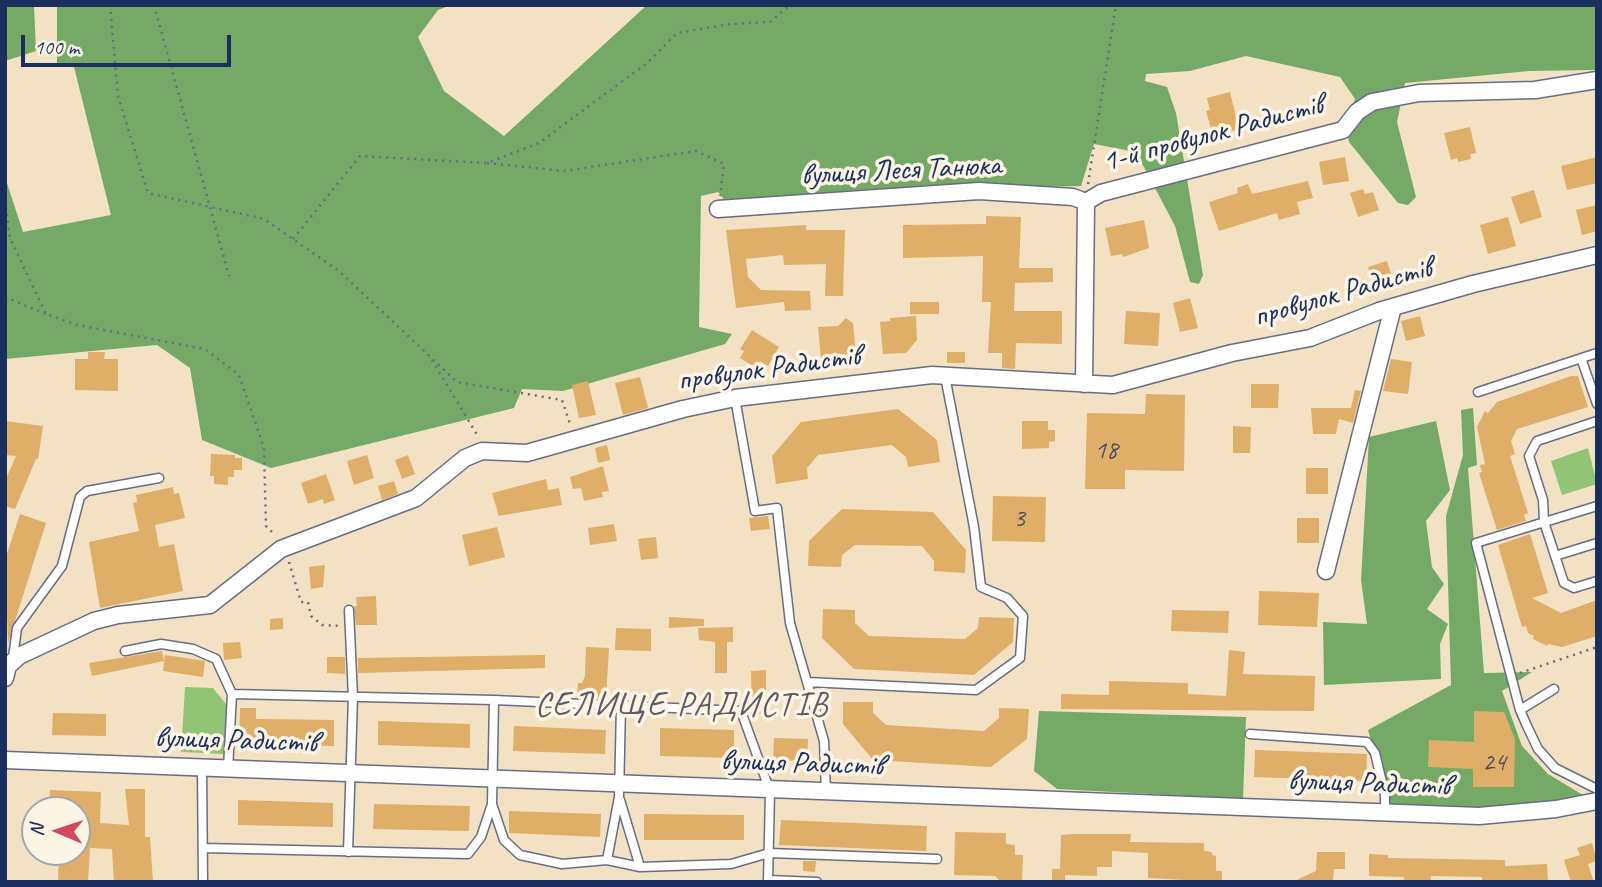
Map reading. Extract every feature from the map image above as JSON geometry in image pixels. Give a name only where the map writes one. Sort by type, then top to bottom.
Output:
[{"type":"street","name":"1-й провулок Радистів","points":[[1086,202],[1101,193],[1343,130],[1357,112],[1372,102],[1419,93],[1535,90],[1597,80]]},
{"type":"street","name":"вулиця Леся Танюка","points":[[718,209],[979,191],[1073,197],[1086,202]]},
{"type":"street","points":[[1084,384],[1086,202]]},
{"type":"street","name":"провулок Радистів","points":[[482,452],[527,453],[572,438],[735,398],[945,376],[1114,385],[1232,353],[1310,338],[1393,307],[1473,284],[1597,256]]},
{"type":"street","points":[[1326,571],[1393,307]]},
{"type":"street","points":[[5,678],[8,666],[13,661],[94,621],[118,615],[210,605],[286,546],[416,498],[465,458],[482,452]]},
{"type":"street","name":"вулиця Радистів","points":[[5,760],[493,780],[619,791],[770,791],[1479,816],[1556,809],[1597,801]]},
{"type":"lane","points":[[1478,392],[1597,353]]},
{"type":"lane","points":[[1581,358],[1597,404]]},
{"type":"lane","points":[[807,682],[976,690],[1020,658],[1023,616],[1007,598],[981,587],[974,527],[945,376]]},
{"type":"lane","points":[[735,398],[755,511],[777,508],[790,623],[824,741],[826,793]]},
{"type":"lane","points":[[1597,421],[1537,441],[1529,456],[1543,500],[1544,522],[1567,587],[1574,588],[1597,581]]},
{"type":"lane","points":[[13,661],[17,628],[62,566],[83,493],[159,478]]},
{"type":"lane","points":[[1597,506],[1476,542],[1520,709],[1538,749],[1555,768],[1597,789]]},
{"type":"lane","points":[[1555,556],[1597,543]]},
{"type":"lane","points":[[348,852],[353,697],[349,610]]},
{"type":"lane","points":[[125,650],[161,645],[193,649],[216,659],[232,694],[228,769]]},
{"type":"lane","points":[[1520,709],[1554,689]]},
{"type":"lane","points":[[232,694],[494,700],[741,711],[770,791],[768,881],[817,882]]},
{"type":"lane","points":[[204,848],[468,854],[481,837],[492,804],[494,700]]},
{"type":"lane","points":[[607,860],[619,791],[621,705]]},
{"type":"lane","points":[[1250,734],[1360,739],[1367,742],[1375,753],[1385,795],[1385,813]]},
{"type":"lane","points":[[202,768],[203,882]]},
{"type":"lane","points":[[619,791],[640,867]]},
{"type":"lane","points":[[492,804],[504,841],[520,855],[562,864],[607,860],[640,867],[731,864],[769,853],[937,859]]},
{"type":"path","points":[[110,5],[118,96],[148,193],[264,219],[339,271],[457,382],[562,400],[572,438]]},
{"type":"path","points":[[154,5],[229,276]]},
{"type":"path","points":[[487,163],[539,143],[647,63],[677,33],[730,24],[770,22],[790,5]]},
{"type":"path","points":[[1086,202],[1116,5]]},
{"type":"path","points":[[293,239],[360,156],[487,163],[564,171],[696,151],[724,163],[718,209]]},
{"type":"path","points":[[5,200],[10,238],[46,314]]},
{"type":"path","points":[[5,297],[77,325],[205,349],[239,376],[264,448],[266,527],[286,546],[292,579],[302,602],[308,602],[312,616],[322,625],[350,626]]},
{"type":"path","points":[[429,356],[478,432],[482,452]]},
{"type":"path","points":[[1511,676],[1597,647]]},
{"type":"green space","points":[[5,5],[34,5],[36,51],[5,61]]},
{"type":"green space","points":[[57,5],[451,5],[438,10],[418,37],[444,91],[504,136],[647,5],[1597,5],[1597,70],[1529,71],[1405,83],[1397,122],[1416,197],[1408,205],[1398,203],[1349,142],[1346,126],[1355,99],[1340,77],[1246,56],[1190,71],[1146,74],[1145,81],[1167,87],[1176,113],[1203,275],[1199,284],[1190,282],[1175,226],[1136,152],[1094,144],[1081,186],[857,190],[727,203],[718,192],[701,196],[699,327],[732,334],[725,344],[563,391],[522,389],[514,408],[271,468],[202,440],[190,368],[157,345],[5,359],[5,177],[23,232],[111,215],[73,63],[57,67]]},
{"type":"green space","points":[[1473,408],[1477,465],[1468,468],[1484,673],[1532,672],[1502,691],[1522,746],[1548,774],[1583,795],[1524,806],[1460,810],[1391,808],[1368,730],[1451,685],[1446,516],[1463,455],[1461,410]]},
{"type":"green space","points":[[1436,421],[1450,490],[1426,521],[1432,567],[1444,584],[1427,609],[1448,624],[1440,644],[1441,679],[1324,685],[1323,622],[1367,624],[1361,580],[1369,437]]},
{"type":"green space","points":[[1588,448],[1597,484],[1562,495],[1551,461]]},
{"type":"green space","points":[[185,687],[213,688],[227,705],[224,754],[181,752]]},
{"type":"green space","points":[[1039,711],[1246,717],[1243,799],[1057,789],[1034,771]]},
{"type":"building","points":[[1230,92],[1239,129],[1216,135],[1215,131],[1212,132],[1206,111],[1210,110],[1207,98]]},
{"type":"building","points":[[1470,127],[1476,153],[1470,154],[1471,159],[1458,162],[1457,158],[1451,160],[1444,133]]},
{"type":"building","points":[[1345,157],[1349,181],[1323,185],[1319,162]]},
{"type":"building","points":[[1597,157],[1597,183],[1567,190],[1561,166]]},
{"type":"building","points":[[1308,181],[1313,198],[1297,202],[1300,214],[1279,220],[1277,213],[1219,231],[1209,202],[1238,193],[1237,188],[1248,184],[1252,194]]},
{"type":"building","points":[[1363,189],[1365,194],[1373,192],[1379,210],[1358,217],[1350,193]]},
{"type":"building","points":[[1534,190],[1542,217],[1520,224],[1511,197]]},
{"type":"building","points":[[1597,205],[1597,231],[1582,235],[1576,210]]},
{"type":"building","points":[[986,216],[1021,217],[1019,268],[1053,268],[1053,282],[1015,283],[1014,311],[1062,311],[1062,344],[1016,343],[1015,369],[1002,368],[1002,353],[988,353],[991,302],[982,302],[983,256],[903,258],[903,225],[986,224]]},
{"type":"building","points":[[1508,217],[1516,246],[1488,254],[1480,225]]},
{"type":"building","points":[[1144,220],[1149,248],[1123,257],[1122,254],[1111,256],[1105,228]]},
{"type":"building","points":[[806,225],[806,230],[845,230],[843,296],[825,296],[826,264],[784,265],[783,255],[746,259],[748,277],[761,290],[810,291],[811,310],[785,311],[784,302],[736,308],[726,230]]},
{"type":"building","points":[[1387,261],[1391,274],[1372,280],[1368,267]]},
{"type":"building","points":[[1190,298],[1198,328],[1180,332],[1173,303]]},
{"type":"building","points":[[910,302],[939,302],[939,314],[910,314]]},
{"type":"building","points":[[1126,311],[1160,313],[1158,346],[1124,344]]},
{"type":"building","points":[[916,316],[917,340],[906,353],[883,354],[880,322],[890,321],[890,318]]},
{"type":"building","points":[[1420,316],[1425,336],[1406,341],[1401,321]]},
{"type":"building","points":[[846,318],[853,323],[856,355],[842,356],[842,361],[826,363],[826,357],[821,358],[818,327],[838,326]]},
{"type":"building","points":[[752,330],[779,347],[768,366],[760,361],[756,368],[740,358],[744,351],[740,349]]},
{"type":"building","points":[[88,352],[105,352],[104,359],[118,359],[118,391],[75,390],[75,359],[88,359]]},
{"type":"building","points":[[947,352],[965,352],[965,363],[947,363]]},
{"type":"building","points":[[1391,359],[1412,362],[1408,394],[1383,391]]},
{"type":"building","points":[[1571,376],[1578,376],[1588,407],[1517,429],[1511,441],[1515,454],[1510,456],[1528,513],[1524,515],[1526,521],[1497,530],[1479,473],[1482,472],[1480,465],[1485,464],[1477,427],[1485,411],[1488,413],[1497,402]]},
{"type":"building","points":[[640,377],[648,408],[623,415],[615,383]]},
{"type":"building","points":[[588,381],[596,415],[579,418],[572,385]]},
{"type":"building","points":[[1251,384],[1279,384],[1278,408],[1251,408]]},
{"type":"building","points":[[1355,390],[1361,391],[1353,423],[1339,419],[1336,434],[1313,434],[1311,408],[1351,408]]},
{"type":"building","points":[[1146,394],[1185,395],[1184,471],[1125,470],[1125,489],[1085,489],[1087,413],[1145,414]]},
{"type":"building","points":[[898,409],[937,440],[940,462],[908,467],[906,457],[892,445],[818,455],[807,468],[808,479],[776,484],[772,456],[801,422]]},
{"type":"building","points":[[5,421],[43,426],[38,459],[15,509],[5,506],[5,481],[16,456],[5,455]]},
{"type":"building","points":[[1022,421],[1048,421],[1048,430],[1055,430],[1055,441],[1049,442],[1049,448],[1022,449]]},
{"type":"building","points":[[1233,426],[1251,427],[1250,453],[1233,453]]},
{"type":"building","points":[[607,445],[610,460],[598,463],[595,448]]},
{"type":"building","points":[[211,454],[242,458],[242,470],[234,470],[234,477],[228,477],[228,485],[214,484],[214,476],[210,476]]},
{"type":"building","points":[[367,455],[374,478],[354,485],[347,461]]},
{"type":"building","points":[[408,455],[415,474],[402,479],[395,460]]},
{"type":"building","points":[[603,466],[609,491],[602,492],[603,497],[584,501],[581,488],[573,489],[570,477]]},
{"type":"building","points":[[1306,468],[1328,468],[1328,494],[1306,494]]},
{"type":"building","points":[[326,474],[335,500],[324,504],[323,499],[308,504],[301,483]]},
{"type":"building","points":[[546,479],[548,490],[559,488],[562,505],[499,516],[492,493]]},
{"type":"building","points":[[394,481],[398,494],[382,500],[378,486]]},
{"type":"building","points":[[173,487],[174,494],[179,493],[185,518],[155,525],[159,547],[174,544],[183,591],[100,608],[89,542],[139,531],[133,503],[137,502],[136,495]]},
{"type":"building","points":[[993,496],[1046,497],[1045,542],[992,541]]},
{"type":"building","points":[[842,509],[933,512],[966,550],[965,573],[934,571],[934,561],[922,546],[855,545],[842,555],[841,567],[808,566],[809,541]]},
{"type":"building","points":[[20,514],[46,523],[8,643],[5,560]]},
{"type":"building","points":[[768,516],[770,529],[751,531],[749,518]]},
{"type":"building","points":[[1297,518],[1319,518],[1319,543],[1297,543]]},
{"type":"building","points":[[614,524],[617,541],[590,545],[588,528]]},
{"type":"building","points":[[497,527],[505,557],[469,566],[462,535]]},
{"type":"building","points":[[1530,534],[1548,593],[1532,598],[1561,613],[1597,600],[1597,636],[1562,647],[1547,646],[1533,639],[1534,636],[1528,633],[1526,626],[1522,627],[1498,545]]},
{"type":"building","points":[[656,537],[658,558],[641,560],[638,539]]},
{"type":"building","points":[[325,565],[323,587],[311,589],[309,567]]},
{"type":"building","points":[[1259,591],[1319,593],[1317,627],[1258,625]]},
{"type":"building","points":[[376,596],[377,625],[356,625],[356,597]]},
{"type":"building","points":[[823,609],[855,610],[855,623],[869,636],[965,639],[978,628],[979,617],[1014,618],[1013,642],[974,675],[854,669],[822,638]]},
{"type":"building","points":[[1172,610],[1229,611],[1228,633],[1171,631]]},
{"type":"building","points":[[669,617],[704,619],[704,626],[669,628]]},
{"type":"building","points":[[283,618],[283,629],[270,630],[270,619]]},
{"type":"building","points":[[733,627],[733,642],[727,642],[727,673],[715,673],[715,642],[699,640],[698,628]]},
{"type":"building","points":[[616,628],[651,629],[651,651],[615,650]]},
{"type":"building","points":[[240,642],[242,658],[224,660],[223,643]]},
{"type":"building","points":[[586,647],[609,648],[606,697],[577,697],[578,683],[582,683],[585,676]]},
{"type":"building","points":[[1229,650],[1245,652],[1243,674],[1315,676],[1314,711],[1061,709],[1061,694],[1109,695],[1109,681],[1188,683],[1188,694],[1226,696]]},
{"type":"building","points":[[162,651],[164,661],[92,676],[89,663]]},
{"type":"building","points":[[165,655],[205,661],[203,677],[163,671]]},
{"type":"building","points":[[545,655],[545,668],[358,673],[358,658]]},
{"type":"building","points":[[327,657],[345,657],[345,674],[327,673]]},
{"type":"building","points":[[766,670],[766,714],[752,714],[751,671]]},
{"type":"building","points":[[843,702],[873,702],[873,713],[886,725],[984,731],[999,718],[999,708],[1029,709],[1027,739],[991,767],[873,760],[843,724]]},
{"type":"building","points":[[240,708],[256,708],[256,719],[334,720],[334,746],[239,744]]},
{"type":"building","points":[[1474,711],[1504,712],[1515,739],[1514,787],[1473,787],[1473,769],[1428,767],[1429,740],[1474,742]]},
{"type":"building","points":[[53,713],[106,714],[106,736],[52,735]]},
{"type":"building","points":[[378,721],[470,724],[470,748],[378,745]]},
{"type":"building","points":[[514,726],[606,730],[605,754],[513,751]]},
{"type":"building","points":[[660,728],[734,730],[734,758],[660,756]]},
{"type":"building","points":[[774,738],[808,739],[807,761],[773,760]]},
{"type":"building","points":[[1255,750],[1367,754],[1366,781],[1254,777]]},
{"type":"building","points":[[125,789],[145,789],[145,837],[150,837],[153,882],[114,882],[112,849],[91,848],[91,796],[50,796],[50,790],[101,792],[100,823],[129,825]]},
{"type":"building","points":[[238,800],[333,803],[333,827],[238,825]]},
{"type":"building","points":[[374,804],[470,806],[469,831],[373,829]]},
{"type":"building","points":[[509,811],[601,814],[600,837],[509,833]]},
{"type":"building","points":[[644,814],[744,815],[744,840],[644,840]]},
{"type":"building","points":[[781,820],[927,826],[926,851],[779,845]]},
{"type":"building","points":[[955,832],[1006,833],[1006,844],[1015,845],[1015,855],[1023,855],[1022,882],[1001,882],[995,876],[954,875]]},
{"type":"building","points":[[1131,834],[1130,842],[1204,843],[1204,851],[1212,852],[1212,855],[1216,856],[1216,871],[1222,871],[1222,882],[1148,878],[1148,853],[1112,851],[1112,867],[1097,867],[1097,876],[1065,875],[1065,882],[1052,882],[1052,869],[1060,869],[1061,835]]},
{"type":"building","points":[[1592,843],[1597,861],[1588,864],[1594,882],[1571,882],[1564,860],[1580,855],[1577,848]]},
{"type":"building","points":[[1317,852],[1345,852],[1345,869],[1334,869],[1333,882],[1292,882],[1316,871]]},
{"type":"building","points":[[1369,854],[1388,855],[1388,858],[1505,860],[1505,866],[1547,864],[1548,882],[1482,882],[1482,877],[1431,876],[1431,882],[1404,882],[1404,877],[1369,876]]},
{"type":"building","points":[[803,861],[816,861],[815,872],[803,871]]},
{"type":"building","points":[[59,866],[89,866],[88,882],[58,882]]},
{"type":"district","name":"СЕЛИЩЕ РАДИСТІВ","points":[[682,706]]}]
